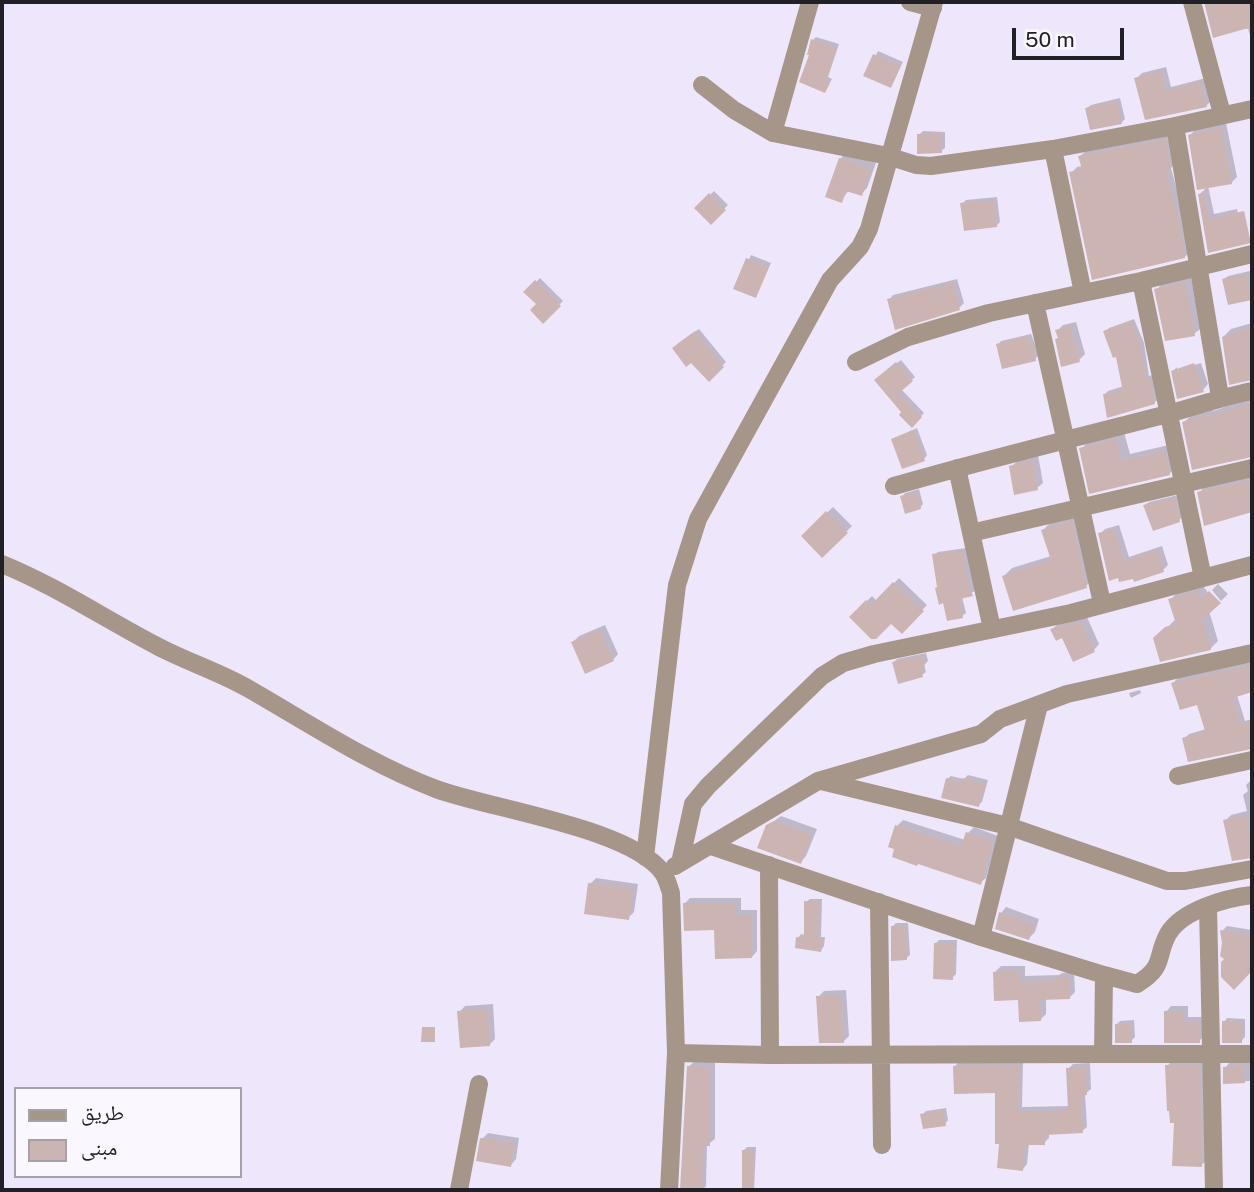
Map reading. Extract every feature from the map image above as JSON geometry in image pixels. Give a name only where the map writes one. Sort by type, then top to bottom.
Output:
[{"type":"street","points":[[773,133],[810,2]]},
{"type":"street","points":[[645,857],[677,585],[698,519],[830,280],[860,247],[869,229],[933,5],[910,2]]},
{"type":"street","points":[[1192,2],[1222,114]]},
{"type":"street","points":[[702,85],[734,110],[773,133],[931,166],[1054,149],[1175,127],[1252,108]]},
{"type":"street","points":[[1175,127],[1220,397]]},
{"type":"street","points":[[1054,149],[1083,293]]},
{"type":"street","points":[[856,362],[908,337],[989,313],[1140,282],[1252,254]]},
{"type":"street","points":[[1140,282],[1203,578]]},
{"type":"street","points":[[1035,303],[1102,603]]},
{"type":"street","points":[[894,486],[1066,438],[1168,414],[1220,397],[1252,391]]},
{"type":"street","points":[[957,468],[992,629]]},
{"type":"street","points":[[971,533],[1252,468]]},
{"type":"street","points":[[2,565],[97,612],[158,647],[244,686],[340,743],[437,790],[615,840],[645,857],[663,873],[671,893],[676,1053],[669,1190]]},
{"type":"street","points":[[680,863],[693,804],[708,786],[822,676],[843,663],[1071,612],[1252,565]]},
{"type":"street","points":[[663,873],[818,780],[981,734],[1000,719],[1067,694],[1252,653]]},
{"type":"street","points":[[981,937],[1039,705]]},
{"type":"street","points":[[1178,776],[1252,760]]},
{"type":"street","points":[[818,780],[1008,827],[1167,881],[1185,881],[1252,869]]},
{"type":"street","points":[[711,846],[981,937],[1137,984],[1149,977],[1158,967],[1167,935],[1178,921],[1208,906],[1252,895]]},
{"type":"street","points":[[769,865],[770,1055]]},
{"type":"street","points":[[879,902],[882,1146]]},
{"type":"street","points":[[1208,906],[1214,1190]]},
{"type":"street","points":[[1103,1054],[1104,975]]},
{"type":"street","points":[[676,1053],[1252,1054]]},
{"type":"street","points":[[459,1190],[479,1084]]},
{"type":"building","points":[[1204,2],[1252,2],[1252,27],[1213,38]]},
{"type":"building","points":[[811,39],[837,48],[826,81],[830,83],[825,93],[799,82],[809,55]]},
{"type":"building","points":[[873,54],[901,66],[891,88],[863,76]]},
{"type":"building","points":[[1161,71],[1166,91],[1200,82],[1207,107],[1145,120],[1134,78]]},
{"type":"building","points":[[1117,101],[1122,124],[1090,130],[1085,108]]},
{"type":"building","points":[[1221,127],[1232,184],[1197,190],[1188,135]]},
{"type":"building","points":[[917,134],[942,134],[942,153],[917,154]]},
{"type":"building","points":[[1166,139],[1171,171],[1166,172],[1180,223],[1185,258],[1092,280],[1069,172],[1082,169],[1078,156]]},
{"type":"building","points":[[839,158],[871,169],[862,196],[846,191],[842,203],[825,197]]},
{"type":"building","points":[[709,193],[726,210],[711,225],[694,208]]},
{"type":"building","points":[[1204,193],[1209,219],[1244,211],[1251,243],[1208,253],[1198,194]]},
{"type":"building","points":[[994,200],[997,227],[964,231],[960,203]]},
{"type":"building","points":[[746,258],[769,267],[756,298],[733,289]]},
{"type":"building","points":[[1246,274],[1252,300],[1228,305],[1222,279]]},
{"type":"building","points":[[535,280],[561,306],[543,324],[530,310],[536,304],[523,292]]},
{"type":"building","points":[[1185,282],[1195,336],[1165,341],[1154,289]]},
{"type":"building","points":[[953,283],[960,310],[895,330],[887,299]]},
{"type":"building","points":[[1131,321],[1141,347],[1146,379],[1150,378],[1155,404],[1107,418],[1103,394],[1121,391],[1122,387],[1116,357],[1113,358],[1103,331]]},
{"type":"building","points":[[1070,326],[1080,362],[1061,367],[1055,330]]},
{"type":"building","points":[[1252,328],[1252,380],[1229,385],[1222,337]]},
{"type":"building","points":[[695,331],[724,367],[709,382],[691,363],[686,367],[672,348]]},
{"type":"building","points":[[1028,336],[1036,361],[1002,369],[996,344]]},
{"type":"building","points":[[896,362],[913,381],[898,394],[922,417],[912,428],[899,415],[901,412],[874,380]]},
{"type":"building","points":[[1194,363],[1204,392],[1177,399],[1171,371]]},
{"type":"building","points":[[1252,403],[1252,457],[1192,470],[1182,422]]},
{"type":"building","points":[[913,430],[925,461],[902,469],[891,439]]},
{"type":"building","points":[[1116,439],[1122,461],[1165,451],[1170,475],[1089,494],[1079,448]]},
{"type":"building","points":[[1033,460],[1038,490],[1014,495],[1009,466]]},
{"type":"building","points":[[1252,480],[1252,512],[1204,526],[1197,492]]},
{"type":"building","points":[[916,492],[921,509],[905,514],[900,496]]},
{"type":"building","points":[[1175,498],[1180,522],[1153,531],[1143,505]]},
{"type":"building","points":[[826,511],[848,533],[822,558],[801,536]]},
{"type":"building","points":[[1072,521],[1087,588],[1013,611],[1002,576],[1051,560],[1041,530]]},
{"type":"building","points":[[1114,529],[1124,561],[1157,550],[1164,572],[1134,582],[1133,579],[1119,582],[1118,578],[1109,581],[1098,533]]},
{"type":"building","points":[[963,550],[967,580],[973,596],[960,599],[963,618],[947,621],[943,603],[939,605],[935,588],[932,554]]},
{"type":"building","points":[[893,582],[924,611],[902,634],[891,624],[876,639],[871,639],[849,617],[866,600],[871,605]]},
{"type":"building","points":[[1197,591],[1200,599],[1209,591],[1221,603],[1202,620],[1211,650],[1160,662],[1153,638],[1165,627],[1176,624],[1168,599]]},
{"type":"building","points":[[1081,622],[1095,652],[1073,662],[1062,638],[1056,641],[1050,629]]},
{"type":"building","points":[[599,629],[614,661],[585,674],[571,642]]},
{"type":"building","points":[[922,656],[925,667],[921,668],[923,677],[898,684],[892,662]]},
{"type":"building","points":[[1252,665],[1252,692],[1233,698],[1240,725],[1252,722],[1252,749],[1188,762],[1182,738],[1205,731],[1197,705],[1180,710],[1171,683]]},
{"type":"building","points":[[946,778],[961,783],[963,778],[985,784],[979,807],[941,798]]},
{"type":"building","points":[[1246,815],[1252,858],[1232,861],[1223,820]]},
{"type":"building","points":[[774,821],[812,835],[801,864],[757,848],[766,825]]},
{"type":"building","points":[[895,825],[961,846],[966,832],[993,841],[981,885],[892,857],[894,849],[888,847]]},
{"type":"building","points":[[588,883],[633,889],[629,920],[584,914]]},
{"type":"building","points":[[804,901],[819,902],[818,940],[823,940],[821,952],[795,948],[796,937],[804,938]]},
{"type":"building","points":[[683,903],[736,903],[736,915],[752,915],[752,958],[715,959],[714,930],[684,931]]},
{"type":"building","points":[[999,912],[1035,925],[1029,940],[995,929]]},
{"type":"building","points":[[891,926],[905,926],[907,960],[891,961]]},
{"type":"building","points":[[1220,930],[1252,936],[1252,971],[1234,990],[1221,977],[1221,962],[1224,959],[1220,956]]},
{"type":"building","points":[[934,943],[954,943],[953,980],[933,979]]},
{"type":"building","points":[[1019,971],[1020,982],[1054,981],[1054,978],[1069,977],[1070,999],[1040,1000],[1041,1021],[1019,1022],[1018,1000],[994,1001],[993,972]]},
{"type":"building","points":[[840,995],[844,1043],[819,1043],[816,996]]},
{"type":"building","points":[[487,1009],[490,1046],[460,1048],[457,1011]]},
{"type":"building","points":[[1164,1011],[1183,1011],[1183,1022],[1199,1022],[1200,1043],[1164,1043]]},
{"type":"building","points":[[1222,1021],[1242,1021],[1242,1043],[1222,1043]]},
{"type":"building","points":[[1131,1023],[1132,1043],[1115,1043],[1115,1024]]},
{"type":"building","points":[[422,1027],[435,1027],[435,1042],[421,1042]]},
{"type":"building","points":[[1165,1065],[1200,1065],[1202,1167],[1172,1166],[1174,1123],[1170,1123],[1167,1111]]},
{"type":"building","points":[[687,1066],[710,1067],[710,1146],[703,1146],[702,1190],[680,1190]]},
{"type":"building","points":[[953,1066],[1019,1066],[1018,1111],[1068,1109],[1066,1068],[1086,1067],[1087,1095],[1081,1096],[1083,1133],[1045,1135],[1045,1145],[1025,1145],[1023,1171],[997,1168],[999,1144],[995,1144],[995,1093],[954,1094]]},
{"type":"building","points":[[1244,1066],[1245,1083],[1223,1084],[1223,1067]]},
{"type":"building","points":[[943,1110],[946,1126],[923,1129],[920,1114]]},
{"type":"building","points":[[480,1138],[514,1143],[511,1167],[476,1161]]},
{"type":"building","points":[[742,1150],[753,1150],[753,1190],[742,1190]]}]
